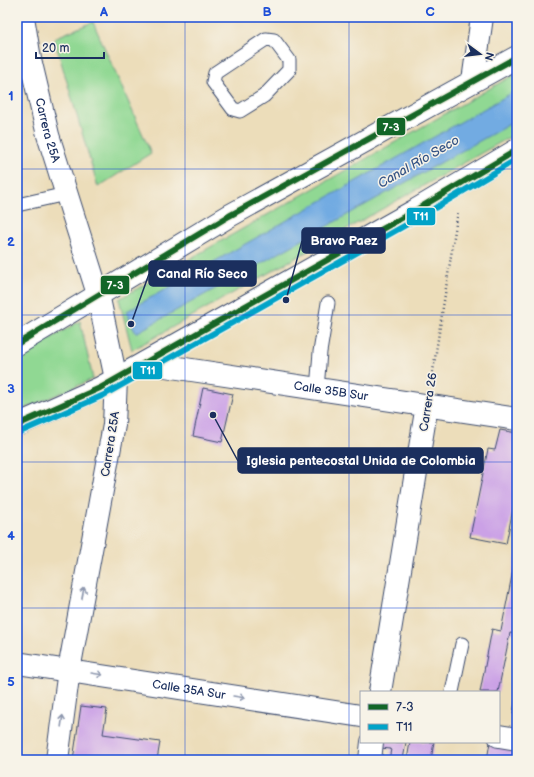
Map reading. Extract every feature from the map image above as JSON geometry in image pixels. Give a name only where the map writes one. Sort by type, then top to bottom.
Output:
[{"type":"street","name":"Carrera 25A","points":[[24,17],[30,59],[48,135],[98,294],[116,379],[114,425],[69,670],[57,760]]},
{"type":"street","points":[[473,81],[482,17]]},
{"type":"street","points":[[17,344],[228,216],[517,57]]},
{"type":"street","points":[[17,425],[91,394],[462,183],[517,150]]},
{"type":"street","name":"Calle 35B Sur","points":[[145,363],[517,419]]},
{"type":"street","name":"Carrera 26","points":[[380,691],[427,406]]},
{"type":"street","name":"Calle 35A Sur","points":[[17,663],[360,716]]},
{"type":"street","points":[[500,736],[517,739]]},
{"type":"street","points":[[370,760],[372,743]]},
{"type":"lane","points":[[266,39],[274,40],[289,60],[289,70],[264,96],[240,111],[233,109],[213,82],[215,73],[266,39]]},
{"type":"lane","points":[[17,205],[66,194]]},
{"type":"lane","points":[[317,389],[320,352],[328,303]]},
{"type":"lane","points":[[452,691],[462,644]]},
{"type":"path","name":"Carrera 26","points":[[427,406],[462,183]]},
{"type":"green space","points":[[93,22],[151,153],[98,187],[54,38]]},
{"type":"green space","points":[[517,73],[517,133],[132,350],[119,299]]},
{"type":"green space","points":[[80,321],[93,379],[17,412],[17,358]]},
{"type":"water","points":[[517,90],[517,120],[136,333],[131,324],[127,311]]},
{"type":"building","points":[[203,388],[233,394],[222,442],[193,436]]},
{"type":"building","points":[[500,430],[517,433],[517,488],[506,544],[470,537],[488,449],[495,450]]},
{"type":"building","points":[[516,555],[517,634],[510,633],[498,691],[480,691],[492,629],[501,631]]},
{"type":"building","points":[[517,696],[517,715],[513,714]]},
{"type":"building","points":[[81,706],[107,709],[103,734],[160,742],[157,760],[73,760]]},
{"type":"building","points":[[500,742],[517,747],[517,760],[487,760],[490,743]]},
{"type":"building","points":[[381,743],[406,743],[403,760],[389,760],[391,749],[380,748]]},
{"type":"building","points":[[410,743],[434,743],[431,760],[407,760]]},
{"type":"transit line","name":"7-3","points":[[17,344],[229,216],[517,57]]},
{"type":"transit line","name":"7-3","points":[[17,425],[100,388],[416,210],[517,150]]},
{"type":"transit line","name":"T11","points":[[20,432],[104,395],[420,217],[517,159]]},
{"type":"place","name":"Bravo Paez","points":[[286,300]]},
{"type":"place","name":"Canal Río Seco","points":[[131,324]]},
{"type":"place","name":"Iglesia pentecostal Unida de Colombia","points":[[213,415]]}]
